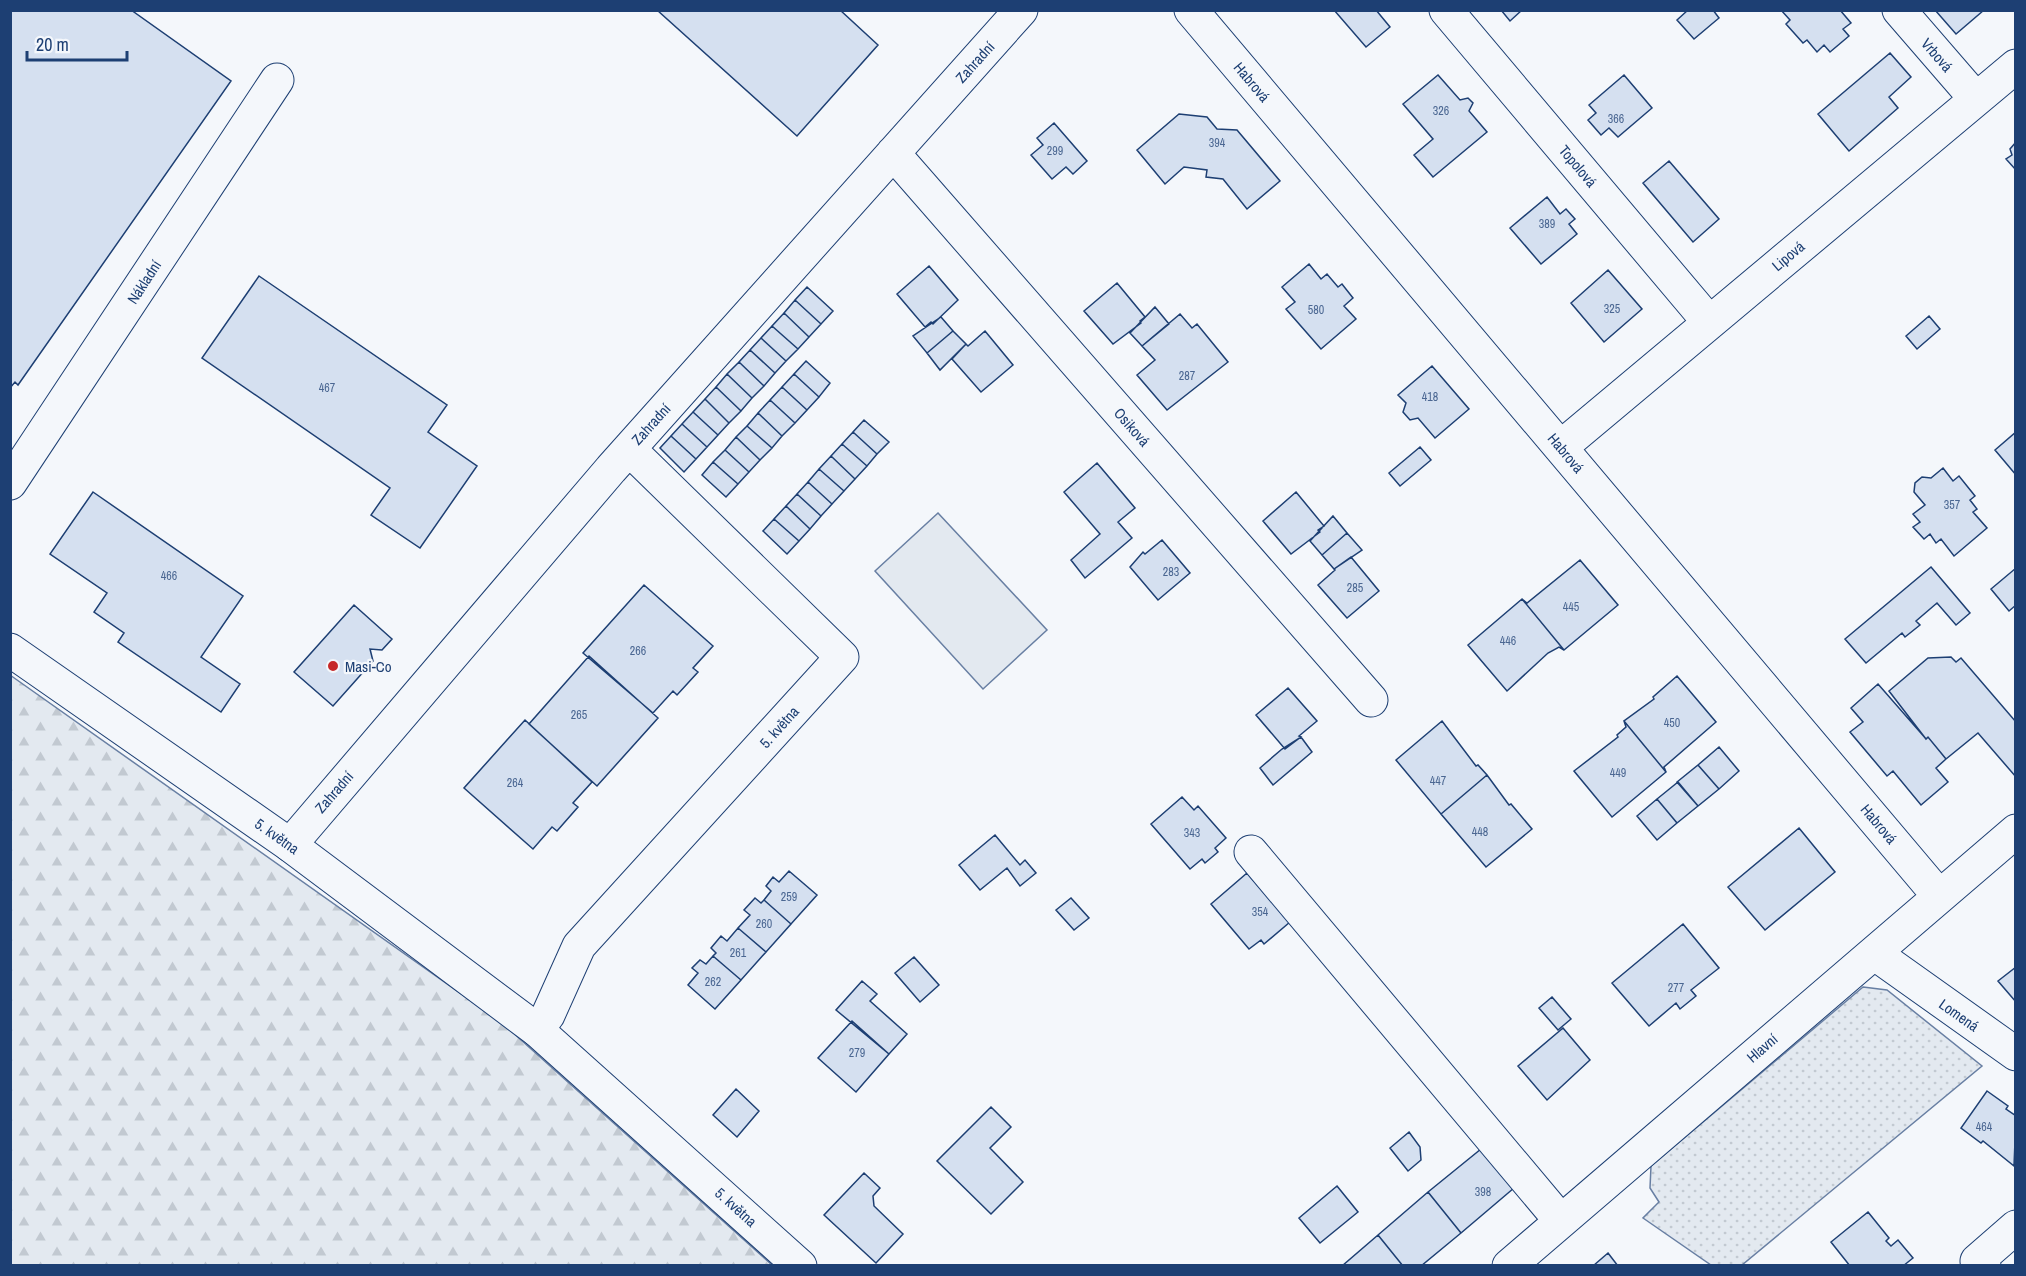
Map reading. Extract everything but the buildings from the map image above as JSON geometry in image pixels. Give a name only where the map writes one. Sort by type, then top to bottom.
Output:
[{"type":"street","name":"Zahradní","points":[[290,846],[629,449],[1022,10]]},
{"type":"street","name":"Habrová","points":[[1191,10],[1940,896]]},
{"type":"street","name":"Topolová","points":[[1446,10],[1709,322]]},
{"type":"street","name":"Vrbová","points":[[1899,10],[1976,99]]},
{"type":"street","name":"Lipová","points":[[1561,447],[2016,66]]},
{"type":"street","name":"Nákladní","points":[[10,483],[277,80]]},
{"type":"street","name":"Osiková","points":[[893,153],[1371,700]]},
{"type":"street","name":"5. května","points":[[537,1030],[548,1015],[579,946],[842,657],[629,449]]},
{"type":"street","name":"5. května","points":[[10,650],[290,846],[537,1030],[800,1266]]},
{"type":"street","name":"Hlavní","points":[[1509,1266],[2016,831]]},
{"type":"street","points":[[1251,852],[1561,1221]]},
{"type":"street","name":"Lomená","points":[[1874,953],[1902,976],[2016,1054]]},
{"type":"street","points":[[1984,1266],[1977,1261],[2016,1227]]},
{"type":"green space","points":[[938,513],[1047,630],[983,689],[875,571]]},
{"type":"green space","points":[[10,675],[501,1022],[772,1265],[11,1265]]},
{"type":"green space","points":[[1863,987],[1887,990],[1982,1066],[1742,1265],[1711,1265],[1643,1218],[1659,1202],[1650,1188],[1651,1166]]},
{"type":"place","name":"Masi-Co","points":[[333,666]]}]
